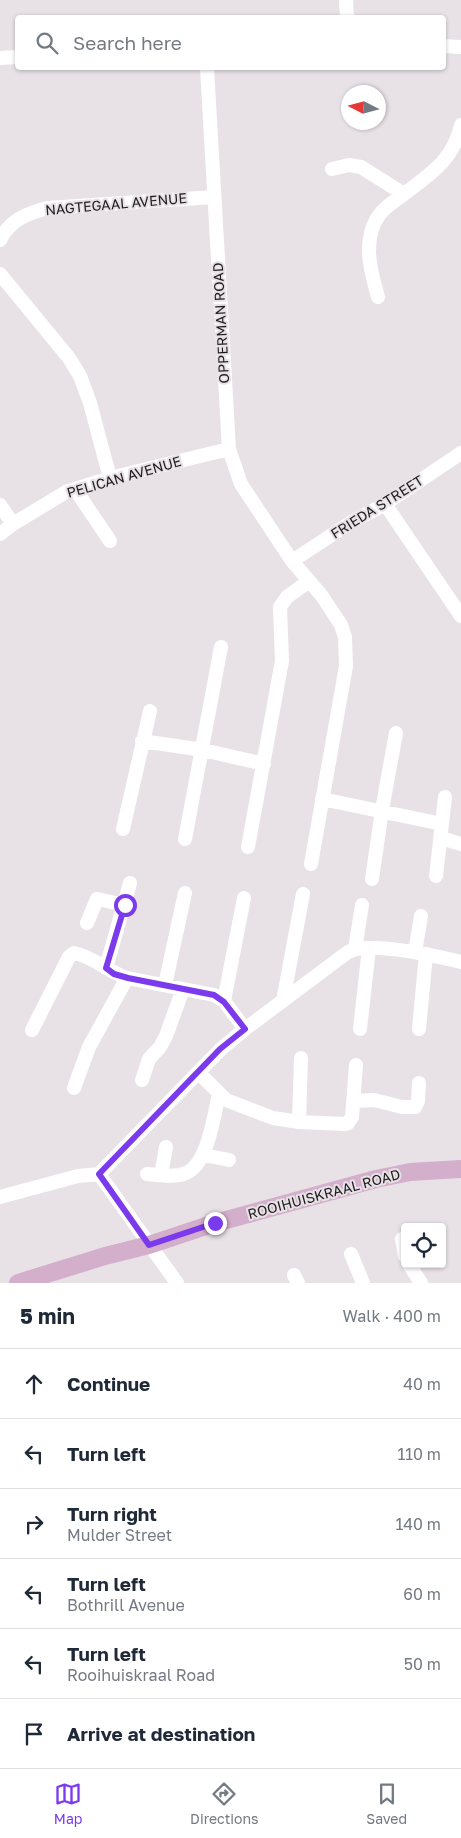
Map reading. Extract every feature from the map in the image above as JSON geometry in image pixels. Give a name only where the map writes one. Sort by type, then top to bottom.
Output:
[{"type":"main road","name":"ROOIHUISKRAAL ROAD","points":[[18,1283],[105,1256],[149,1245],[215,1223],[376,1179],[410,1172],[461,1169]]},
{"type":"street","points":[[346,0],[347,15]]},
{"type":"street","points":[[446,46],[461,47]]},
{"type":"street","points":[[0,58],[15,57]]},
{"type":"street","name":"OPPERMAN ROAD","points":[[207,70],[229,449],[241,484],[292,561],[322,596],[341,625],[346,646],[346,666],[311,864]]},
{"type":"street","points":[[378,297],[369,253],[371,235],[380,214],[444,162],[454,148],[461,125]]},
{"type":"street","points":[[332,169],[349,165],[361,167],[404,194]]},
{"type":"street","name":"NAGTEGAAL AVENUE","points":[[0,240],[4,231],[14,222],[27,214],[47,208],[214,197]]},
{"type":"street","points":[[0,274],[69,358],[80,376],[90,403],[110,478]]},
{"type":"street","name":"PELICAN AVENUE","points":[[0,534],[13,524],[74,489],[110,478],[229,449]]},
{"type":"street","name":"FRIEDA STREET","points":[[292,561],[350,523],[385,504],[461,453]]},
{"type":"street","points":[[74,489],[110,541]]},
{"type":"street","points":[[385,504],[461,616]]},
{"type":"street","points":[[0,506],[13,524]]},
{"type":"street","points":[[248,847],[282,661],[280,607],[287,598],[309,582]]},
{"type":"street","points":[[185,839],[221,647]]},
{"type":"street","points":[[123,829],[150,711]]},
{"type":"street","points":[[372,879],[396,733]]},
{"type":"street","points":[[142,742],[202,750],[264,764]]},
{"type":"street","points":[[436,876],[445,797]]},
{"type":"street","points":[[322,799],[442,824]]},
{"type":"street","points":[[441,838],[461,844]]},
{"type":"street","points":[[106,968],[130,883]]},
{"type":"street","points":[[165,985],[185,892]]},
{"type":"street","points":[[282,1001],[303,894]]},
{"type":"street","points":[[224,1002],[244,898]]},
{"type":"street","points":[[86,922],[97,899],[125,905]]},
{"type":"street","points":[[360,1029],[362,905]]},
{"type":"street","points":[[419,1029],[421,916]]},
{"type":"street","points":[[0,1198],[78,1176],[99,1174],[220,1049],[345,954],[362,948],[421,953],[461,962]]},
{"type":"street","points":[[32,1030],[71,954],[77,953],[114,974],[214,995],[224,1002],[245,1029]]},
{"type":"street","points":[[74,1088],[90,1047],[128,978]]},
{"type":"street","points":[[142,1080],[148,1059],[160,1047],[166,1036],[183,989]]},
{"type":"street","points":[[299,1122],[301,1058]]},
{"type":"street","points":[[198,1072],[226,1100],[273,1118],[299,1122],[345,1124],[352,1117],[356,1065]]},
{"type":"street","points":[[354,1100],[374,1100],[402,1107],[414,1107],[418,1101],[419,1083]]},
{"type":"street","points":[[166,1146],[154,1175],[186,1173],[191,1170],[204,1155],[219,1094]]},
{"type":"street","points":[[204,1155],[228,1160]]},
{"type":"street","points":[[99,1174],[177,1283]]},
{"type":"street","points":[[351,1254],[363,1283]]},
{"type":"street","points":[[412,1268],[421,1283]]},
{"type":"route","points":[[125,905],[106,968],[114,974],[128,978],[214,995],[228,1006],[245,1029],[220,1049],[99,1174],[149,1245],[215,1223]]}]
